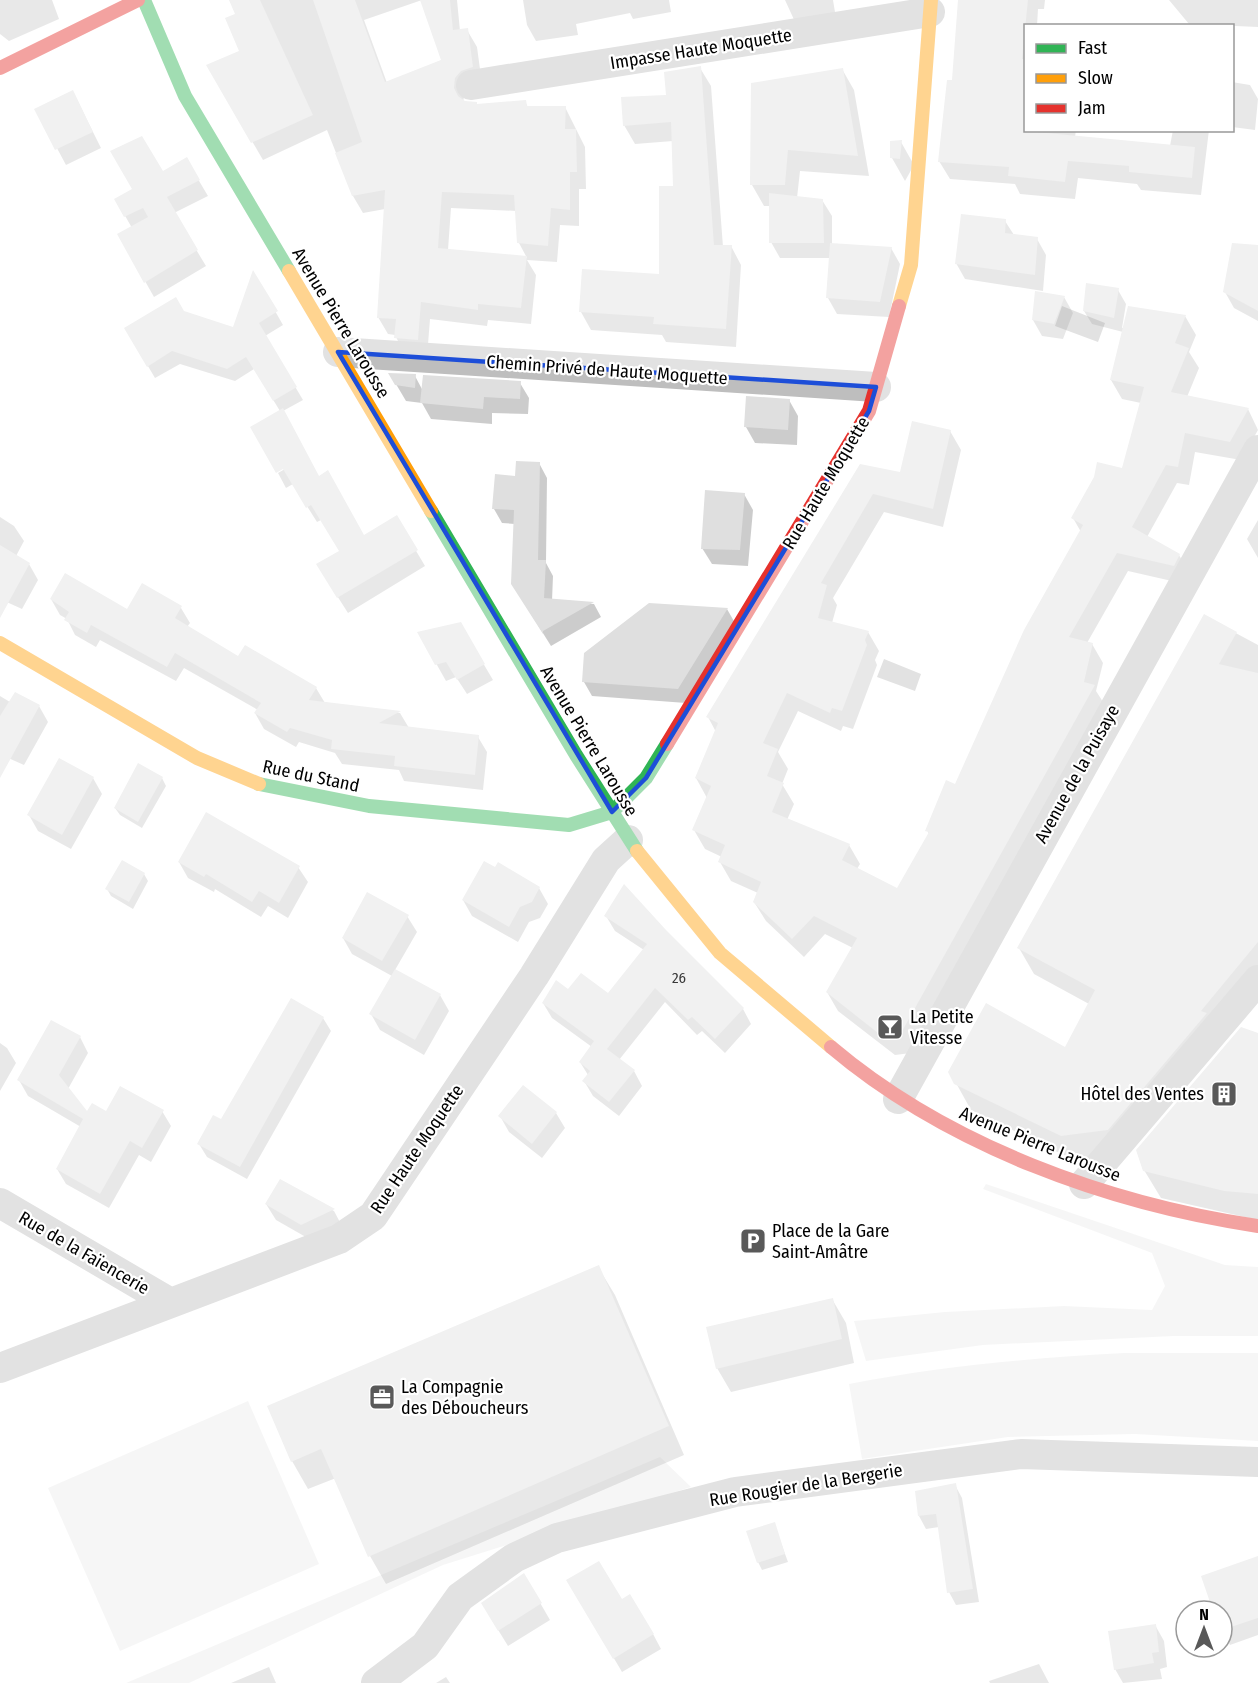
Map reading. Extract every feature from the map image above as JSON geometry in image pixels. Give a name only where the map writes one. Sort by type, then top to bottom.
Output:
[{"type":"main road","points":[[0,68],[138,0]]},
{"type":"main road","name":"Avenue Pierre Larousse","points":[[144,0],[178,82],[628,840],[720,953],[858,1070],[898,1099],[972,1139],[1132,1201],[1197,1217],[1258,1226]]},
{"type":"main road","name":"Rue Haute Moquette","points":[[612,812],[646,778],[870,411],[911,265],[931,6]]},
{"type":"main road","name":"Rue du Stand","points":[[0,643],[197,758],[267,788],[369,806],[569,825],[612,812]]},
{"type":"street","name":"Impasse Haute Moquette","points":[[471,85],[931,6]]},
{"type":"street","name":"Chemin Privé de Haute Moquette","points":[[338,352],[876,387]]},
{"type":"street","name":"Avenue de la Puisaye","points":[[898,1099],[1258,450]]},
{"type":"street","name":"Rue Haute Moquette","points":[[0,1368],[339,1239],[373,1216],[534,976],[606,860],[628,840]]},
{"type":"street","points":[[1084,1184],[1258,980]]},
{"type":"street","name":"Rue de la Faïencerie","points":[[0,1203],[169,1302]]},
{"type":"street","name":"Rue Rougier de la Bergerie","points":[[376,1683],[425,1646],[460,1597],[514,1558],[557,1538],[735,1492],[1021,1454],[1258,1462]]},
{"type":"highlighted area","points":[[338,352],[876,387],[869,411],[646,778],[612,812]]},
{"type":"shaded area","points":[[1062,306],[1105,323],[1098,342],[1055,326]]},
{"type":"shaded area","points":[[884,659],[921,674],[915,691],[877,677]]},
{"type":"shaded area","points":[[986,1184],[1225,1265],[1258,1267],[1258,1336],[1174,1336],[983,1345],[866,1361],[854,1321],[945,1312],[1064,1306],[1152,1310],[1165,1286],[1152,1253],[983,1189]]},
{"type":"shaded area","points":[[1124,1353],[1258,1353],[1258,1441],[1135,1434],[1008,1437],[862,1459],[849,1384],[917,1372],[986,1364]]},
{"type":"shaded area","points":[[248,1401],[319,1564],[120,1651],[48,1488]]},
{"type":"shaded area","points":[[660,1457],[691,1487],[443,1565],[189,1683],[126,1683]]},
{"type":"building","points":[[229,0],[260,0],[313,115],[251,143],[206,65],[239,51],[225,18],[235,14]]},
{"type":"building","points":[[313,0],[355,0],[385,82],[441,60],[420,0],[450,0],[453,30],[468,28],[473,67],[461,71],[455,78],[454,88],[458,96],[465,101],[477,102],[477,104],[526,100],[527,106],[566,106],[565,129],[576,129],[577,172],[570,172],[570,210],[551,208],[548,246],[517,243],[514,195],[442,192],[438,248],[527,256],[521,308],[478,304],[478,310],[421,302],[418,340],[394,338],[396,319],[377,318],[385,190],[352,196],[335,153],[362,142]]},
{"type":"building","points":[[958,0],[1028,0],[1022,59],[1024,59],[1024,132],[1195,147],[1192,178],[1129,172],[1129,166],[1068,161],[1065,182],[1008,176],[1009,167],[938,162],[947,80],[952,80]]},
{"type":"building","points":[[701,66],[714,245],[732,245],[726,329],[653,324],[654,317],[579,312],[582,269],[659,274],[659,186],[673,186],[671,122],[623,126],[621,97],[666,95],[664,72]]},
{"type":"building","points":[[843,68],[858,156],[788,150],[785,185],[750,185],[751,83]]},
{"type":"building","points":[[73,90],[93,132],[55,150],[34,109]]},
{"type":"building","points":[[142,136],[163,171],[187,157],[200,180],[167,197],[198,250],[144,283],[117,234],[148,217],[143,208],[124,217],[114,199],[132,189],[110,151]]},
{"type":"building","points":[[902,140],[900,159],[890,158],[890,141]]},
{"type":"building","points":[[769,193],[823,199],[824,243],[769,243]]},
{"type":"building","points":[[961,214],[1006,219],[1005,233],[1038,237],[1035,275],[955,264]]},
{"type":"building","points":[[830,243],[892,247],[880,302],[826,298]]},
{"type":"building","points":[[1232,243],[1258,245],[1258,311],[1223,292]]},
{"type":"building","points":[[253,270],[278,311],[259,323],[297,387],[273,401],[246,357],[227,369],[172,351],[147,367],[124,328],[176,297],[184,311],[233,327]]},
{"type":"building","points":[[1086,283],[1119,288],[1114,318],[1083,311]]},
{"type":"building","points":[[1035,291],[1065,296],[1054,324],[1032,320]]},
{"type":"building","points":[[1128,306],[1186,315],[1175,343],[1189,348],[1171,392],[1249,408],[1230,442],[1185,433],[1178,467],[1166,465],[1132,527],[1180,554],[1174,566],[1117,553],[1069,637],[1093,643],[1084,682],[1095,685],[900,1035],[883,1037],[826,992],[857,938],[814,916],[792,939],[753,902],[761,882],[718,862],[725,845],[692,830],[711,786],[695,778],[718,723],[706,717],[860,464],[900,472],[912,421],[951,430],[933,509],[873,494],[821,583],[827,585],[818,618],[869,631],[865,640],[867,645],[842,711],[832,708],[830,713],[787,693],[763,743],[778,749],[767,776],[784,783],[772,812],[850,844],[842,860],[897,888],[929,832],[925,831],[946,780],[955,784],[1024,630],[1083,525],[1071,518],[1094,477],[1097,462],[1122,468],[1144,387],[1110,380]]},
{"type":"building","points":[[388,373],[416,374],[415,388],[395,385]]},
{"type":"building","points":[[423,375],[521,381],[520,399],[484,397],[483,409],[420,403]]},
{"type":"building","points":[[746,396],[790,399],[788,430],[744,427]]},
{"type":"building","points":[[283,408],[319,476],[328,470],[364,535],[397,515],[418,550],[337,598],[316,564],[339,551],[311,505],[306,508],[283,469],[276,473],[250,427]]},
{"type":"building","points":[[516,461],[540,462],[538,560],[546,560],[544,598],[594,602],[543,631],[543,634],[511,584],[514,510],[492,509],[495,474],[515,476]]},
{"type":"building","points":[[705,490],[745,493],[740,550],[701,549]]},
{"type":"building","points":[[0,545],[30,563],[0,618]]},
{"type":"building","points":[[65,573],[127,609],[142,583],[182,606],[175,618],[238,656],[245,645],[317,687],[309,700],[401,711],[379,723],[479,735],[475,775],[394,766],[395,756],[331,749],[332,740],[290,728],[287,732],[254,713],[261,703],[175,653],[167,667],[91,625],[87,633],[64,620],[69,612],[50,599]]},
{"type":"building","points":[[649,603],[728,608],[678,689],[582,682],[584,653]]},
{"type":"building","points":[[1204,614],[1237,632],[1219,664],[1258,673],[1258,942],[1201,1011],[1207,1013],[1108,1130],[1061,1136],[954,1084],[948,1072],[986,1003],[1065,1047],[1095,990],[1017,948]]},
{"type":"building","points":[[461,622],[485,664],[457,680],[446,662],[435,665],[417,632]]},
{"type":"building","points":[[15,692],[40,705],[0,778],[0,716]]},
{"type":"building","points":[[59,758],[94,777],[62,835],[27,815]]},
{"type":"building","points":[[138,763],[163,777],[138,822],[114,808]]},
{"type":"building","points":[[206,812],[300,866],[279,903],[259,891],[252,902],[206,874],[204,877],[178,862]]},
{"type":"building","points":[[122,860],[145,873],[129,902],[105,889]]},
{"type":"building","points":[[484,861],[495,867],[498,862],[540,887],[532,902],[520,907],[509,927],[462,900]]},
{"type":"building","points":[[624,884],[666,930],[744,1008],[715,1039],[692,1017],[688,1020],[655,988],[607,1049],[635,1070],[609,1102],[582,1081],[590,1071],[579,1062],[594,1041],[542,1003],[556,980],[568,989],[581,973],[608,993],[647,944],[604,916]]},
{"type":"building","points":[[367,892],[409,915],[382,961],[342,938]]},
{"type":"building","points":[[395,969],[441,994],[415,1040],[369,1014]]},
{"type":"building","points":[[291,998],[324,1017],[240,1167],[197,1144],[213,1115],[221,1119]]},
{"type":"building","points":[[51,1020],[81,1036],[59,1075],[87,1111],[92,1103],[106,1111],[120,1086],[164,1110],[142,1148],[130,1141],[100,1194],[56,1169],[83,1119],[17,1080]]},
{"type":"building","name":"Hôtel des Ventes","points":[[1241,1027],[1258,1033],[1258,1194],[1224,1191],[1143,1171],[1136,1150]]},
{"type":"building","points":[[523,1085],[557,1112],[532,1144],[498,1116]]},
{"type":"building","points":[[280,1179],[335,1209],[301,1225],[265,1204]]},
{"type":"building","points":[[599,1265],[669,1426],[368,1557],[321,1449],[291,1462],[267,1406]]},
{"type":"building","points":[[833,1298],[842,1339],[716,1369],[706,1327]]},
{"type":"building","points":[[956,1483],[973,1589],[947,1593],[936,1514],[918,1516],[915,1491]]},
{"type":"building","points":[[775,1522],[785,1554],[757,1563],[746,1531]]},
{"type":"building","points":[[1258,1556],[1258,1618],[1234,1626],[1234,1599],[1209,1599],[1201,1576]]},
{"type":"building","points":[[599,1561],[622,1599],[630,1594],[654,1634],[613,1659],[566,1580]]},
{"type":"building","points":[[524,1573],[542,1603],[498,1631],[481,1603]]},
{"type":"building","points":[[1156,1624],[1159,1652],[1152,1653],[1154,1663],[1114,1670],[1108,1631]]},
{"type":"traffic: fast","points":[[144,0],[185,96],[289,271]]},
{"type":"traffic: fast","points":[[431,511],[576,755],[637,851]]},
{"type":"traffic: fast","points":[[259,784],[369,806],[569,825],[612,812],[646,778],[667,744]]},
{"type":"traffic: slow","points":[[899,306],[911,265],[931,0]]},
{"type":"traffic: slow","points":[[289,271],[431,511]]},
{"type":"traffic: slow","points":[[0,643],[197,758],[259,784]]},
{"type":"traffic: slow","points":[[637,851],[720,953],[831,1047]]},
{"type":"traffic: jam","points":[[0,68],[138,0]]},
{"type":"traffic: jam","points":[[667,744],[869,411],[899,306]]},
{"type":"traffic: jam","points":[[831,1047],[877,1082],[926,1114],[1032,1165],[1088,1186],[1145,1203],[1258,1226]]},
{"type":"place","name":"La Petite Vitesse","points":[[890,1027]]},
{"type":"place","name":"Hôtel des Ventes","points":[[1224,1094]]},
{"type":"place","name":"Place de la Gare Saint-Amâtre","points":[[753,1241]]},
{"type":"place","name":"La Compagnie des Déboucheurs","points":[[382,1397]]}]
